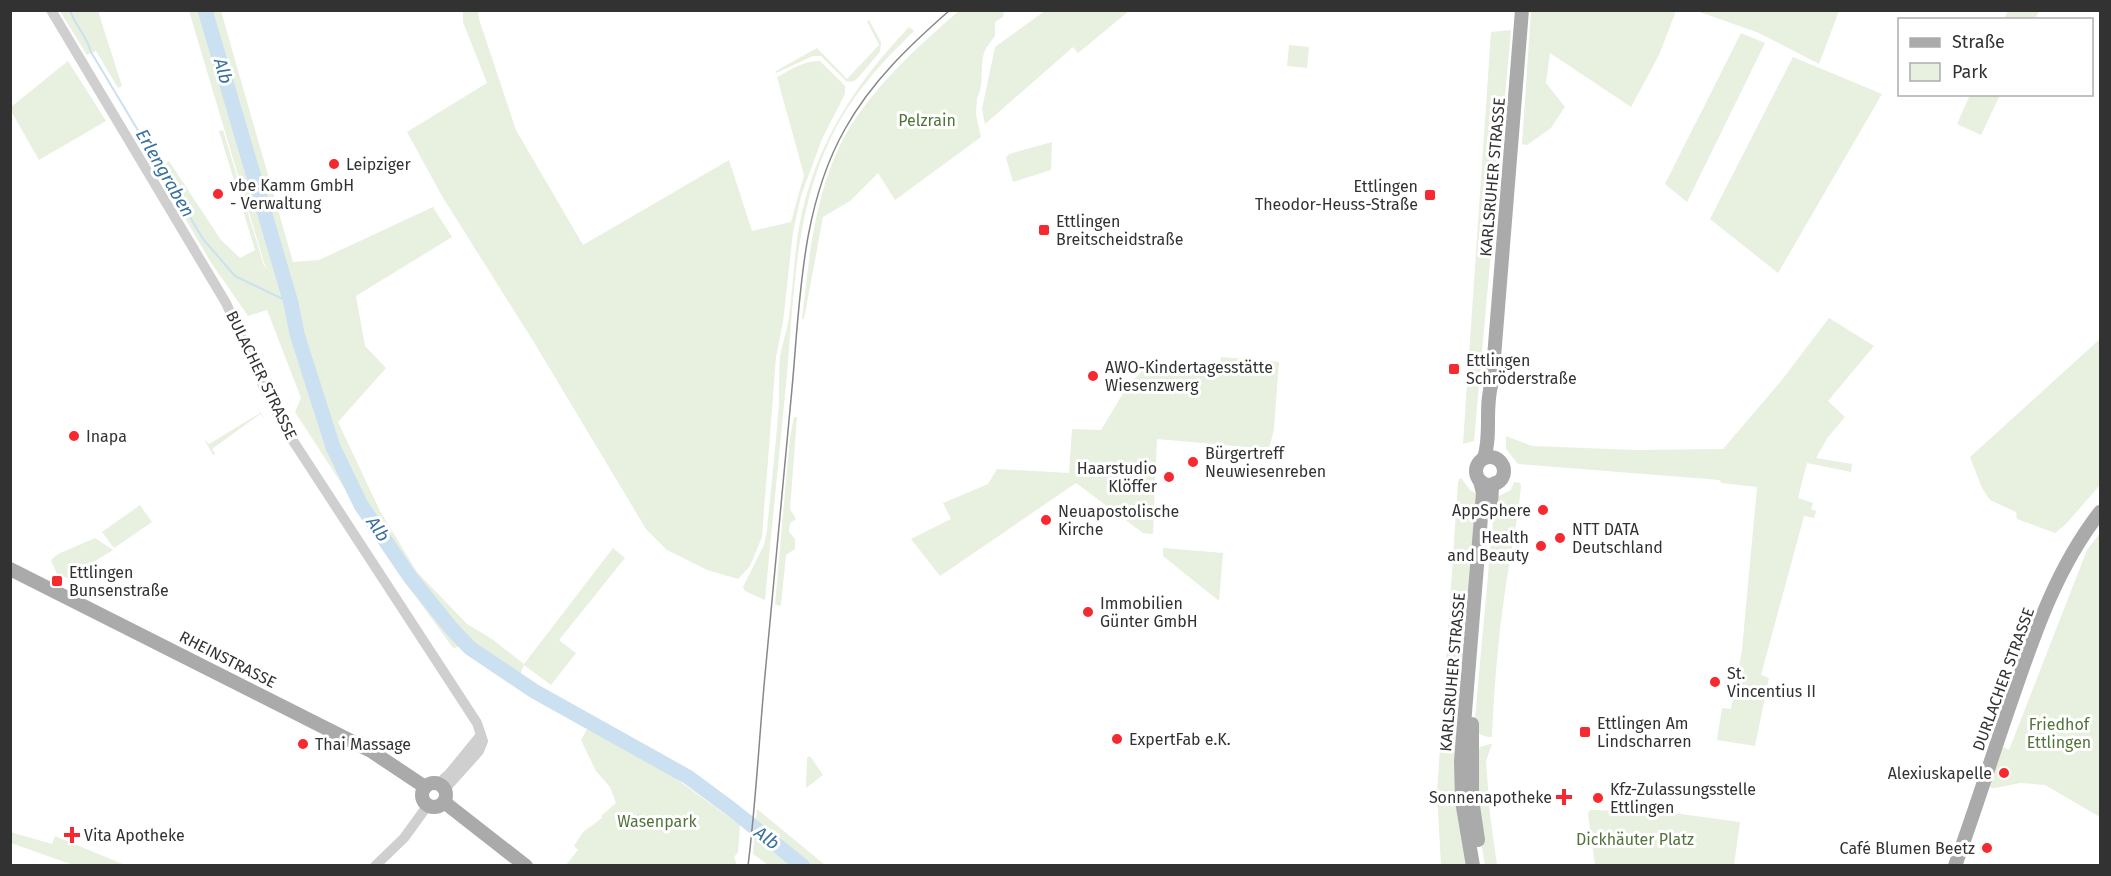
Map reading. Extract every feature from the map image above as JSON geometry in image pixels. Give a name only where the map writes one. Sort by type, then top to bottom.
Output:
[{"type":"main road","name":"KARLSRUHER STRASSE","points":[[1490,458],[1497,396],[1492,382],[1522,10]]},
{"type":"main road","points":[[1490,458],[1502,465],[1503,470],[1501,479],[1489,485],[1480,481],[1476,468],[1479,462],[1490,458]]},
{"type":"main road","name":"KARLSRUHER STRASSE","points":[[1473,866],[1462,801],[1461,752],[1483,493],[1480,481]]},
{"type":"main road","name":"KARLSRUHER STRASSE","points":[[1482,866],[1472,800],[1471,741],[1491,494],[1495,483]]},
{"type":"main road","name":"DURLACHER STRASSE","points":[[1955,866],[2018,681],[2054,586],[2074,550],[2100,512]]},
{"type":"main road","name":"RHEINSTRASSE","points":[[10,569],[371,751],[425,787]]},
{"type":"main road","points":[[443,792],[438,807],[428,805],[422,795],[425,787],[432,783],[443,792],[526,866]]},
{"type":"street","name":"BULACHER STRASSE","points":[[51,10],[226,303],[286,430],[477,723],[483,741],[479,751],[443,792]]},
{"type":"street","points":[[375,866],[404,838],[428,805]]},
{"type":"green space","name":"Pelzrain","points":[[960,10],[1004,11],[1003,17],[995,22],[995,36],[984,54],[982,63],[976,115],[981,137],[895,200],[878,173],[850,201],[823,217],[804,319],[802,319],[817,213],[833,162],[844,138],[869,100],[893,73]]},
{"type":"green space","points":[[1046,10],[1129,11],[1078,53],[1073,47],[985,124],[982,109],[995,47]]},
{"type":"green space","points":[[1531,10],[1676,11],[1659,55],[1631,107],[1550,53],[1546,83],[1565,107],[1551,128],[1527,145],[1522,144]]},
{"type":"green space","points":[[2008,10],[2039,11],[2036,18],[2004,18]]},
{"type":"green space","points":[[60,11],[98,11],[122,86],[118,88],[96,51],[87,55]]},
{"type":"green space","points":[[189,11],[221,11],[293,262],[319,260],[433,207],[452,237],[356,296],[365,346],[386,368],[338,422],[380,511],[417,572],[467,624],[492,639],[524,664],[613,548],[625,558],[559,640],[576,653],[551,685],[524,665],[519,677],[468,645],[453,648],[406,583],[295,412],[301,398],[267,310],[248,316],[210,261],[157,170],[169,161],[221,240],[240,258],[255,250],[219,131],[223,130],[264,266],[272,273],[265,266]]},
{"type":"green space","points":[[463,11],[478,11],[516,130],[583,245],[729,160],[752,231],[791,222],[804,175],[777,77],[803,64],[820,61],[845,86],[845,94],[822,139],[801,196],[793,232],[783,322],[776,357],[762,537],[750,566],[738,579],[707,570],[667,550],[646,529],[535,344],[442,196],[407,132],[487,83],[463,22]]},
{"type":"green space","points":[[1697,11],[1839,11],[1819,64],[1759,33]]},
{"type":"green space","points":[[869,20],[881,42],[880,52],[856,80],[846,81],[821,56],[813,56],[776,73],[817,48],[847,79],[879,45],[867,21]]},
{"type":"green space","points":[[909,27],[914,31],[866,82],[837,126],[818,169],[809,198],[794,285],[765,600],[745,591],[743,587],[764,545],[767,530],[779,403],[780,357],[789,317],[797,238],[806,198],[826,143],[839,118],[871,71]]},
{"type":"green space","points":[[1511,30],[1474,441],[1463,444],[1491,32]]},
{"type":"green space","points":[[1741,33],[1765,43],[1687,202],[1665,184]]},
{"type":"green space","points":[[1289,45],[1309,47],[1307,68],[1287,66]]},
{"type":"green space","points":[[1793,57],[1882,94],[1778,273],[1710,219]]},
{"type":"green space","points":[[68,61],[106,121],[39,160],[11,111],[11,107]]},
{"type":"green space","points":[[1970,96],[2000,96],[1981,135],[1957,124]]},
{"type":"green space","points":[[1052,142],[1051,170],[1013,182],[1006,158],[1009,154]]},
{"type":"green space","points":[[1829,318],[1874,346],[1828,401],[1845,417],[1828,437],[1816,458],[1852,464],[1851,472],[1807,463],[1798,498],[1813,503],[1811,509],[1816,511],[1814,518],[1804,516],[1761,675],[1769,678],[1755,746],[1717,740],[1722,708],[1731,709],[1742,650],[1757,487],[1721,483],[1720,480],[1518,464],[1506,449],[1506,436],[1532,446],[1636,450],[1723,449],[1781,381]]},
{"type":"green space","points":[[2100,339],[2100,485],[2065,525],[2055,533],[2017,519],[2016,512],[1990,500],[1982,488],[1970,457]]},
{"type":"green space","points":[[1221,357],[1279,362],[1274,429],[1269,449],[1157,439],[1153,534],[1143,533],[1076,483],[940,576],[911,539],[951,519],[943,503],[988,484],[997,469],[1069,473],[1072,429],[1101,430],[1128,385],[1145,369],[1219,377]]},
{"type":"green space","points":[[258,408],[264,419],[260,414],[212,449],[215,454],[213,455],[204,439],[209,444],[260,413]]},
{"type":"green space","points":[[794,417],[797,417],[790,509],[796,519],[790,523],[789,532],[795,539],[795,549],[786,555],[781,605],[779,606],[775,604],[790,437]]},
{"type":"green space","points":[[1461,478],[1470,490],[1479,495],[1470,618],[1469,865],[1441,865],[1437,792],[1458,483]]},
{"type":"green space","points":[[1514,482],[1520,483],[1521,487],[1501,622],[1492,737],[1489,737],[1474,729],[1495,498],[1511,490]]},
{"type":"green space","points":[[140,505],[152,522],[114,548],[102,532]]},
{"type":"green space","name":"Friedhof Ettlingen","points":[[2100,533],[2100,817],[2045,785],[2020,783],[1991,788],[1989,785],[2001,746],[2009,750],[2087,550]]},
{"type":"green space","points":[[95,538],[113,550],[68,578],[57,574],[51,560],[58,554]]},
{"type":"green space","points":[[1163,548],[1223,553],[1219,601],[1163,556]]},
{"type":"green space","name":"Wasenpark","points":[[587,729],[650,760],[740,825],[738,852],[734,857],[737,865],[566,865],[578,850],[574,846],[583,832],[602,818],[601,816],[616,803],[610,787],[596,771],[581,740]]},
{"type":"green space","points":[[1492,744],[1486,761],[1497,865],[1485,865],[1475,787],[1476,758],[1480,747]]},
{"type":"green space","points":[[810,756],[823,775],[806,788],[807,758]]},
{"type":"green space","points":[[757,809],[825,865],[768,865],[753,854]]},
{"type":"green space","name":"Dickhäuter Platz","points":[[1590,810],[1666,812],[1740,822],[1734,865],[1595,865],[1588,814]]},
{"type":"green space","points":[[10,832],[52,844],[55,836],[125,865],[73,865],[11,843]]},
{"type":"waterway","name":"Erlengraben","points":[[70,10],[91,52],[203,239],[235,276],[291,303]]},
{"type":"waterway","name":"Alb","points":[[205,10],[291,303],[297,334],[333,447],[361,505],[410,577],[470,648],[534,691],[688,777],[803,866]]},
{"type":"tram line","points":[[748,866],[800,295],[810,226],[818,193],[830,160],[855,112],[892,65],[950,10]]},
{"type":"place","name":"Leipziger","points":[[334,164]]},
{"type":"place","name":"vbe Kamm GmbH - Verwaltung","points":[[218,194]]},
{"type":"place","name":"Ettlingen Theodor-Heuss-Straße","points":[[1430,195]]},
{"type":"place","name":"Ettlingen Breitscheidstraße","points":[[1044,230]]},
{"type":"place","name":"Ettlingen Schröderstraße","points":[[1454,369]]},
{"type":"place","name":"AWO-Kindertagesstätte Wiesenzwerg","points":[[1093,376]]},
{"type":"place","name":"Inapa","points":[[74,436]]},
{"type":"place","name":"Bürgertreff Neuwiesenreben","points":[[1193,462]]},
{"type":"place","name":"Haarstudio Klöffer","points":[[1169,477]]},
{"type":"place","name":"AppSphere","points":[[1543,510]]},
{"type":"place","name":"Neuapostolische Kirche","points":[[1046,520]]},
{"type":"place","name":"NTT DATA Deutschland","points":[[1560,538]]},
{"type":"place","name":"Health and Beauty","points":[[1541,546]]},
{"type":"place","name":"Ettlingen Bunsenstraße","points":[[57,581]]},
{"type":"place","name":"Immobilien Günter GmbH","points":[[1088,612]]},
{"type":"place","name":"St. Vincentius II","points":[[1715,682]]},
{"type":"place","name":"Ettlingen Am Lindscharren","points":[[1585,732]]},
{"type":"place","name":"ExpertFab e.K.","points":[[1117,739]]},
{"type":"place","name":"Thai Massage","points":[[303,744]]},
{"type":"place","name":"Alexiuskapelle","points":[[2004,773]]},
{"type":"place","name":"Sonnenapotheke","points":[[1564,797]]},
{"type":"place","name":"Kfz-Zulassungsstelle Ettlingen","points":[[1598,798]]},
{"type":"place","name":"Vita Apotheke","points":[[72,835]]},
{"type":"place","name":"Café Blumen Beetz","points":[[1987,848]]}]
